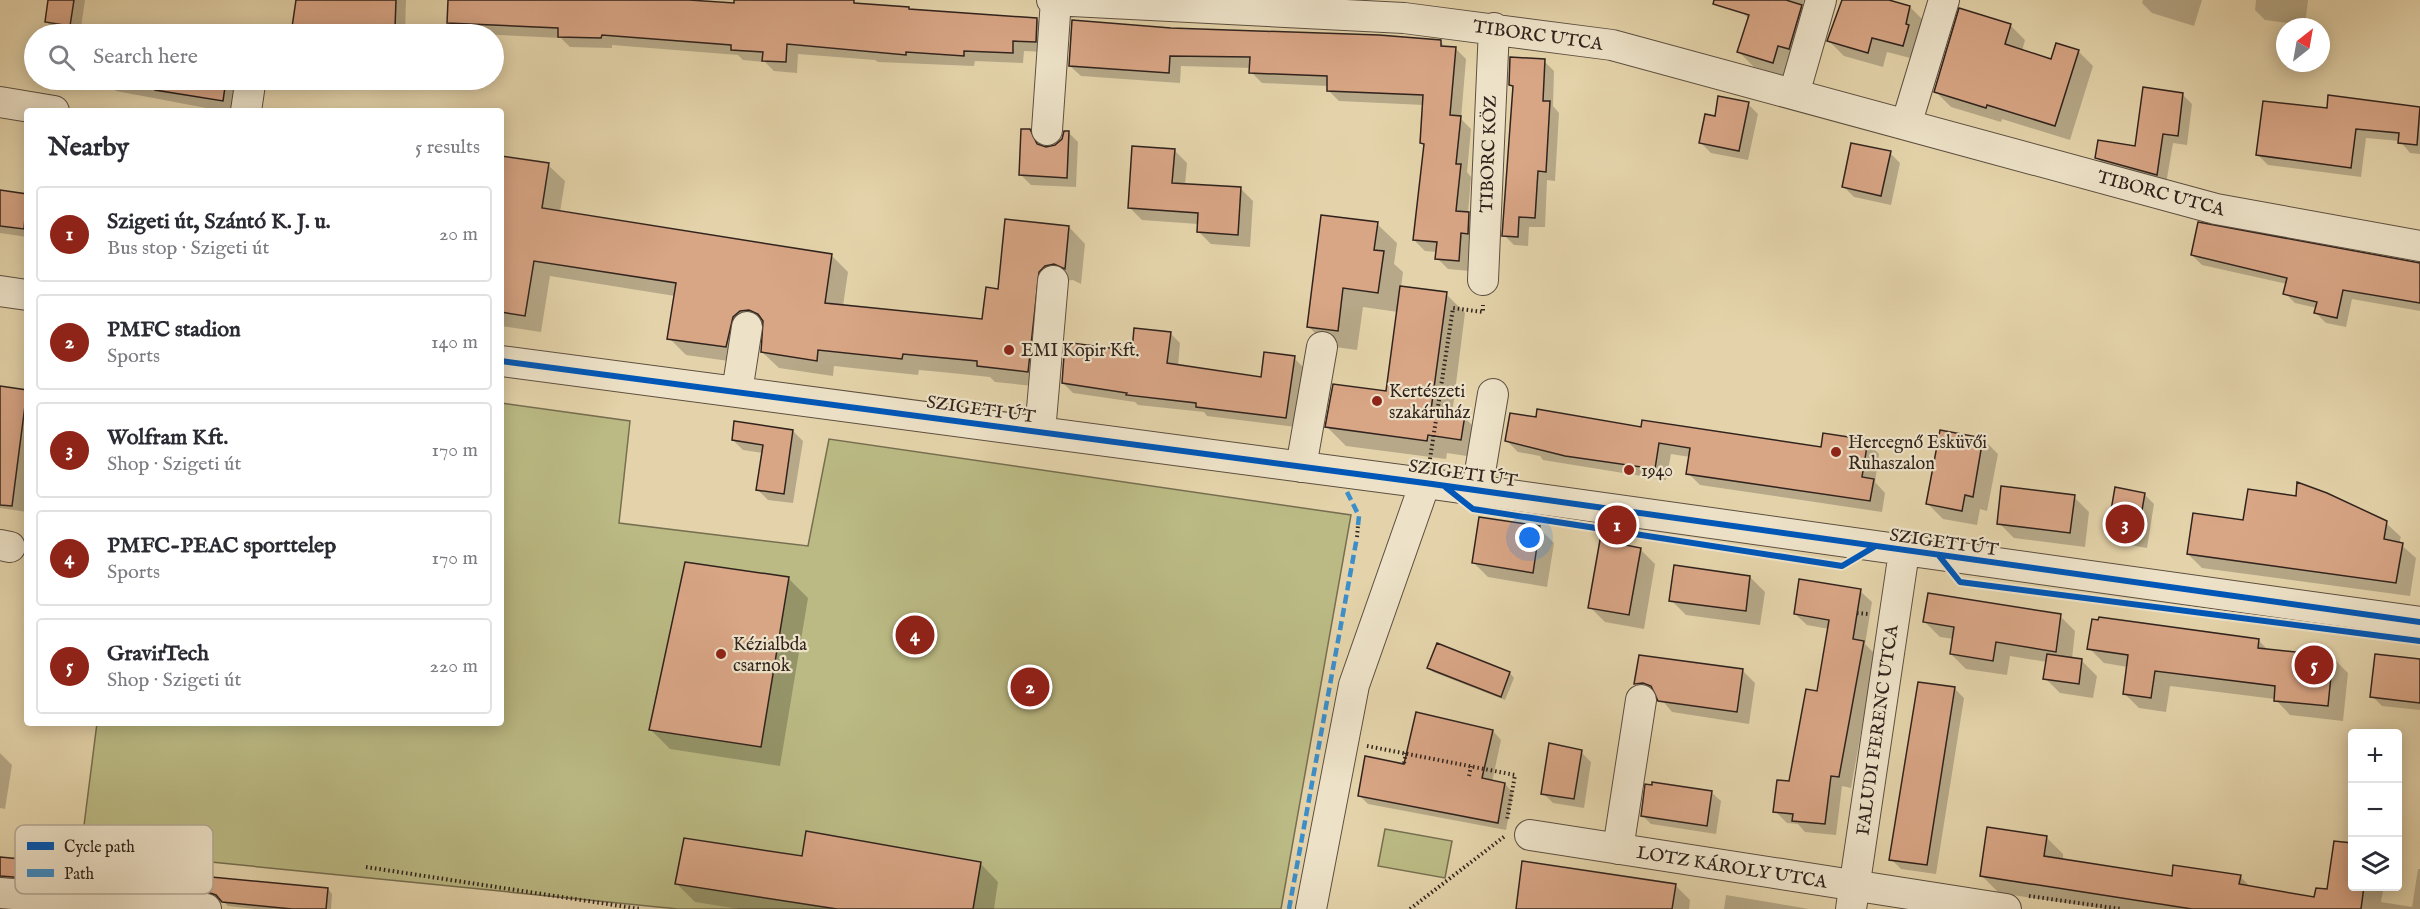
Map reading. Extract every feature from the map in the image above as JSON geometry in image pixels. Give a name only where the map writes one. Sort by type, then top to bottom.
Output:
[{"type":"street","points":[[1047,130],[1054,0]]},
{"type":"street","name":"TIBORC UTCA","points":[[1054,0],[1405,9],[1494,28],[1612,45],[2216,209],[2420,246]]},
{"type":"street","points":[[1794,94],[1821,0]]},
{"type":"street","points":[[1906,125],[1944,0]]},
{"type":"street","name":"TIBORC KÖZ","points":[[1483,280],[1494,28]]},
{"type":"street","points":[[0,102],[36,108]]},
{"type":"street","points":[[1040,432],[1053,281]]},
{"type":"street","points":[[0,291],[24,295]]},
{"type":"street","points":[[737,392],[747,327]]},
{"type":"street","points":[[1301,467],[1322,347]]},
{"type":"street","name":"SZIGETI ÚT","points":[[504,361],[1477,490],[1904,552],[2420,622]]},
{"type":"street","points":[[1477,490],[1492,394]]},
{"type":"street","points":[[1311,909],[1354,685],[1425,483]]},
{"type":"street","name":"FALUDI FERENC UTCA","points":[[1852,898],[1904,552]]},
{"type":"street","points":[[1618,849],[1641,700]]},
{"type":"street","name":"LOTZ KÁROLY UTCA","points":[[1517,836],[1618,849],[1852,898],[2006,909]]},
{"type":"street","points":[[0,893],[207,909]]},
{"type":"path","points":[[1425,483],[1453,308],[1483,312]]},
{"type":"path","points":[[1357,537],[1358,525]]},
{"type":"path","points":[[1360,744],[1515,775],[1517,836],[1410,909]]},
{"type":"path","points":[[1404,764],[1406,753]]},
{"type":"path","points":[[1469,776],[1471,766]]},
{"type":"path","points":[[366,867],[640,909]]},
{"type":"shaded area","points":[[504,403],[630,421],[619,523],[808,546],[829,439],[1351,515],[1281,909],[678,909],[213,862],[213,825],[84,825],[97,726],[504,726]]},
{"type":"shaded area","points":[[1385,829],[1452,841],[1445,878],[1378,866]]},
{"type":"building","points":[[48,0],[74,0],[70,24],[45,22]]},
{"type":"building","points":[[296,0],[396,0],[395,24],[292,24]]},
{"type":"building","points":[[448,0],[689,0],[734,3],[734,0],[854,0],[854,3],[909,7],[909,9],[1037,18],[1036,42],[1013,41],[1013,53],[964,51],[964,56],[906,52],[906,55],[787,44],[786,62],[762,61],[763,52],[731,50],[731,45],[602,35],[601,38],[558,37],[558,28],[447,23]]},
{"type":"building","points":[[1714,0],[1786,0],[1802,5],[1789,49],[1778,46],[1773,63],[1737,52],[1749,15],[1713,4]]},
{"type":"building","points":[[1842,0],[1889,0],[1910,6],[1906,24],[1909,25],[1903,46],[1872,38],[1868,53],[1827,41]]},
{"type":"building","points":[[1959,8],[2011,24],[2005,44],[2051,59],[2056,43],[2079,50],[2055,126],[1987,105],[1986,108],[1934,92]]},
{"type":"building","points":[[1072,20],[1171,28],[1379,35],[1441,40],[1441,46],[1456,47],[1450,115],[1461,116],[1456,164],[1461,164],[1456,211],[1469,212],[1468,234],[1461,233],[1459,261],[1435,259],[1437,242],[1413,240],[1424,144],[1420,143],[1423,95],[1327,91],[1327,76],[1249,73],[1250,57],[1170,56],[1169,73],[1069,66]]},
{"type":"building","points":[[1510,57],[1545,59],[1543,101],[1550,101],[1546,172],[1538,171],[1535,218],[1519,217],[1518,237],[1502,236],[1513,86],[1509,85]]},
{"type":"building","points":[[2143,87],[2183,93],[2178,136],[2163,134],[2157,175],[2095,158],[2098,140],[2135,146]]},
{"type":"building","points":[[155,90],[225,90],[223,101]]},
{"type":"building","points":[[2328,95],[2420,107],[2417,145],[2398,143],[2399,133],[2356,129],[2351,168],[2256,155],[2263,101],[2327,108]]},
{"type":"building","points":[[1718,96],[1749,102],[1739,151],[1699,143],[1705,114],[1715,116]]},
{"type":"building","points":[[1021,129],[1030,129],[1037,144],[1046,147],[1055,145],[1062,139],[1064,131],[1069,131],[1067,178],[1019,175]]},
{"type":"building","points":[[1851,143],[1891,151],[1881,196],[1842,187]]},
{"type":"building","points":[[1132,146],[1175,149],[1172,183],[1241,187],[1238,235],[1197,232],[1198,213],[1128,208]]},
{"type":"building","points":[[504,156],[549,163],[542,208],[832,254],[825,303],[982,319],[986,287],[998,289],[1005,219],[1069,226],[1065,269],[1054,264],[1045,266],[1039,272],[1028,372],[977,366],[977,361],[903,354],[902,359],[818,350],[817,361],[761,352],[763,321],[758,314],[749,310],[740,311],[733,317],[726,347],[667,339],[676,283],[534,261],[525,316],[504,312]]},
{"type":"building","points":[[0,190],[24,194],[24,229],[0,226]]},
{"type":"building","points":[[1321,215],[1378,222],[1374,250],[1384,251],[1378,293],[1343,288],[1338,331],[1307,327]]},
{"type":"building","points":[[2198,222],[2420,263],[2420,303],[2343,290],[2337,318],[2314,313],[2317,302],[2283,294],[2287,278],[2191,255]]},
{"type":"building","points":[[1400,286],[1447,292],[1431,410],[1465,415],[1461,440],[1428,435],[1427,441],[1325,427],[1333,384],[1386,391]]},
{"type":"building","points":[[1134,328],[1171,332],[1167,363],[1261,377],[1264,352],[1295,356],[1286,418],[1196,407],[1196,403],[1126,395],[1127,393],[1062,383],[1065,342],[1132,351]]},
{"type":"building","points":[[0,386],[24,390],[24,413],[12,506],[0,505]]},
{"type":"building","points":[[1537,409],[1641,427],[1642,420],[1821,447],[1823,433],[1868,440],[1862,477],[1874,479],[1870,501],[1686,474],[1690,448],[1659,443],[1655,469],[1565,456],[1505,441],[1510,413],[1536,417]]},
{"type":"building","points":[[734,421],[793,430],[784,494],[756,490],[763,445],[732,440]]},
{"type":"building","points":[[1940,430],[1983,438],[1973,497],[1965,495],[1962,511],[1926,504]]},
{"type":"building","points":[[2297,482],[2327,493],[2387,521],[2384,539],[2403,543],[2396,583],[2187,554],[2193,513],[2243,520],[2248,489],[2296,496]]},
{"type":"building","points":[[2001,486],[2075,495],[2070,533],[1997,524]]},
{"type":"building","points":[[2115,487],[2145,493],[2137,539],[2107,534]]},
{"type":"building","points":[[1479,517],[1540,526],[1533,573],[1472,563]]},
{"type":"building","points":[[1600,540],[1641,548],[1629,615],[1588,608]]},
{"type":"building","name":"Kézialbda csarnok","points":[[685,562],[789,577],[761,747],[649,730]]},
{"type":"building","points":[[1674,565],[1750,576],[1746,611],[1669,601]]},
{"type":"building","points":[[1799,579],[1861,589],[1853,639],[1864,641],[1839,777],[1831,776],[1825,824],[1792,821],[1793,814],[1773,812],[1777,780],[1789,781],[1806,689],[1817,691],[1829,620],[1794,614]]},
{"type":"building","points":[[1928,593],[2061,614],[2056,652],[1996,642],[1993,661],[1950,654],[1954,627],[1923,622]]},
{"type":"building","points":[[2099,617],[2259,639],[2258,648],[2333,656],[2328,706],[2274,701],[2275,686],[2155,671],[2151,698],[2123,694],[2128,655],[2087,649],[2092,619],[2098,620]]},
{"type":"building","points":[[1437,643],[1510,672],[1501,697],[1427,668]]},
{"type":"building","points":[[2047,654],[2082,659],[2079,684],[2043,679]]},
{"type":"building","points":[[2375,654],[2420,659],[2420,703],[2370,697]]},
{"type":"building","points":[[1639,655],[1743,669],[1737,712],[1658,701],[1651,686],[1643,683],[1634,684]]},
{"type":"building","points":[[1918,682],[1955,687],[1927,865],[1889,860]]},
{"type":"building","points":[[1416,712],[1493,730],[1482,778],[1505,783],[1498,823],[1358,796],[1365,756],[1404,764]]},
{"type":"building","points":[[1549,743],[1582,750],[1574,799],[1541,794]]},
{"type":"building","points":[[1652,782],[1712,791],[1707,826],[1641,816],[1645,784],[1652,785]]},
{"type":"building","points":[[1987,827],[2047,836],[2044,856],[2172,876],[2173,865],[2241,875],[2239,884],[2314,897],[2316,888],[2327,889],[2334,841],[2348,843],[2348,891],[2363,891],[2361,909],[2192,909],[1980,876]]},
{"type":"building","points":[[806,831],[981,862],[973,909],[837,909],[675,884],[684,838],[802,856]]},
{"type":"building","points":[[0,857],[15,858],[15,877],[0,876]]},
{"type":"building","points":[[1522,861],[1676,884],[1672,909],[1516,909]]},
{"type":"building","points":[[213,877],[328,888],[326,909],[292,909],[222,902],[213,894]]},
{"type":"marked path","points":[[1347,492],[1359,516],[1358,525]]},
{"type":"marked path","points":[[1289,909],[1357,537]]},
{"type":"cycle path","points":[[504,361],[1425,483],[2420,622]]},
{"type":"cycle path","points":[[1444,486],[1473,509],[1842,566],[1874,547]]},
{"type":"cycle path","points":[[1940,557],[1960,582],[2420,641]]},
{"type":"place","name":"EMI Kopir Kft.","points":[[1009,350]]},
{"type":"place","name":"Kertészeti szakáruház","points":[[1377,401]]},
{"type":"place","name":"Hercegnő Esküvői Ruhaszalon","points":[[1836,452]]},
{"type":"place","name":"1940","points":[[1629,470]]},
{"type":"place","name":"Wolfram Kft.","points":[[2125,524]]},
{"type":"place","name":"Szigeti út, Szántó K. J. u.","points":[[1617,525]]},
{"type":"place","name":"PMFC-PEAC sporttelep","points":[[915,635]]},
{"type":"place","name":"Kézialbda csarnok","points":[[721,654]]},
{"type":"place","name":"GravirTech","points":[[2314,665]]},
{"type":"place","name":"PMFC stadion","points":[[1030,687]]}]
